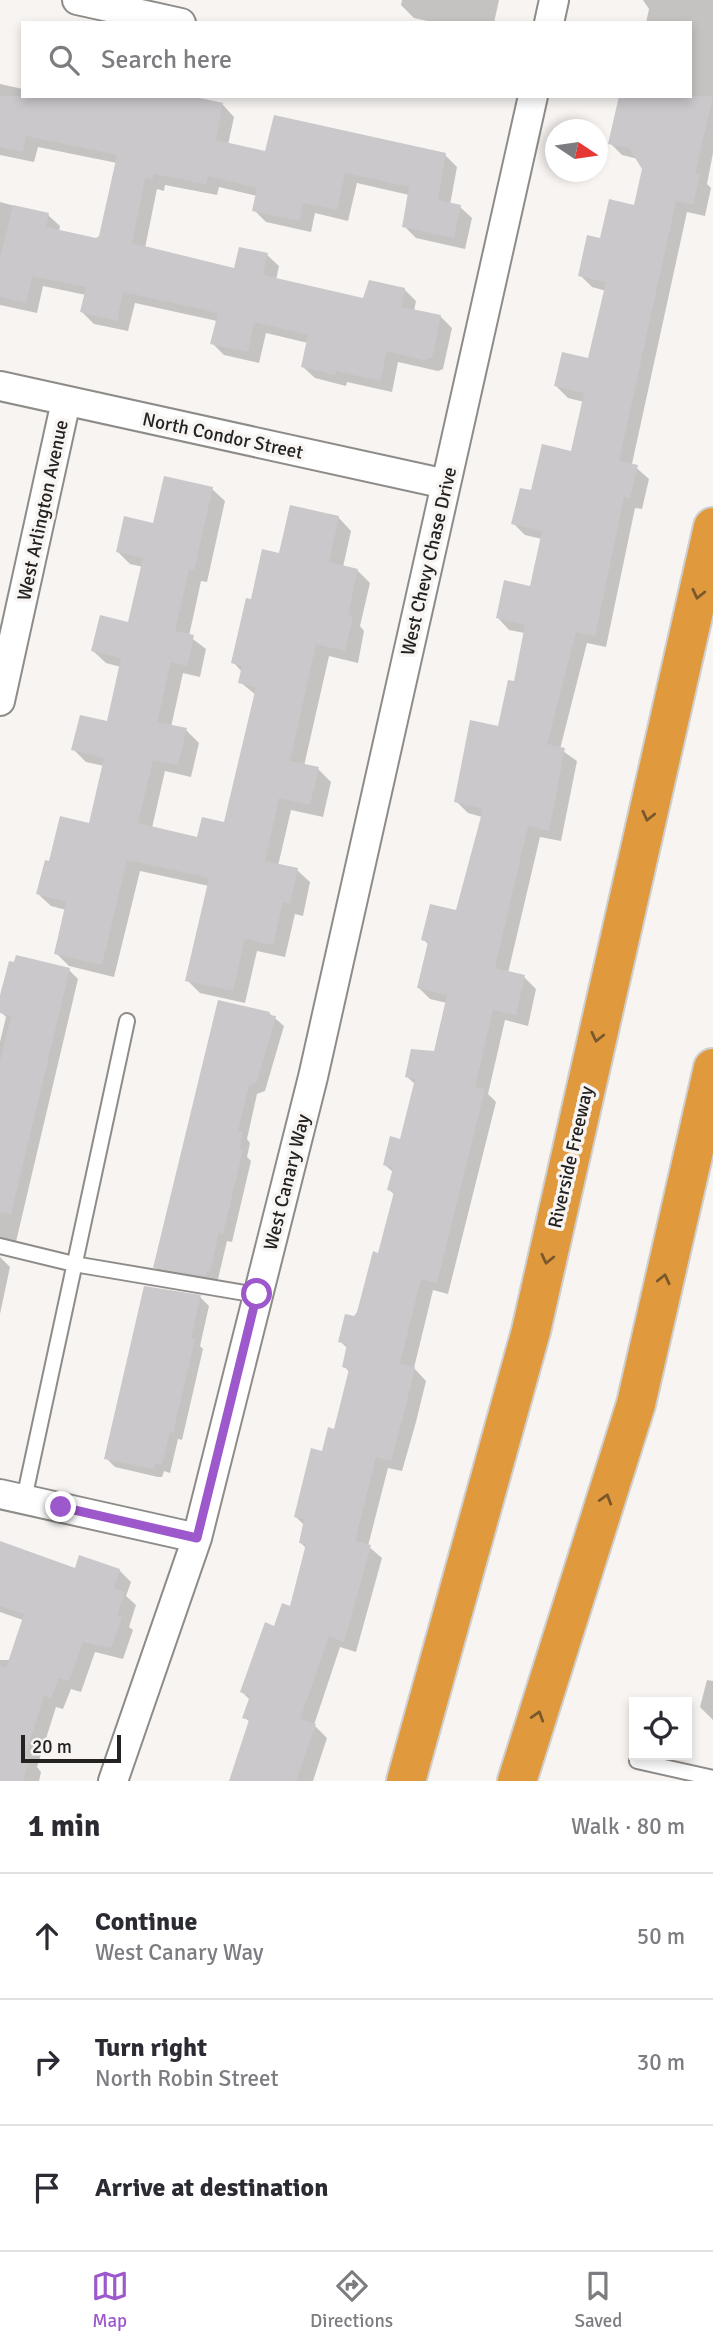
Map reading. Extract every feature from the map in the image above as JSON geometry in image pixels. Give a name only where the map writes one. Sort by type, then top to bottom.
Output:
[{"type":"highway","name":"Riverside Freeway","points":[[406,1781],[531,1331],[713,527]]},
{"type":"highway","points":[[517,1781],[636,1404],[713,1068]]},
{"type":"street","points":[[77,0],[153,8],[177,21]]},
{"type":"street","points":[[549,21],[554,0]]},
{"type":"street","name":"West Chevy Chase Drive","points":[[324,1025],[446,484],[528,98]]},
{"type":"street","name":"North Condor Street","points":[[0,386],[446,484]]},
{"type":"street","name":"West Arlington Avenue","points":[[0,701],[66,401]]},
{"type":"street","name":"West Canary Way","points":[[113,1781],[197,1538],[324,1025]]},
{"type":"street","points":[[12,1497],[197,1538]]},
{"type":"lane","points":[[12,1497],[74,1264],[127,1021]]},
{"type":"lane","points":[[0,1246],[74,1264],[257,1294]]},
{"type":"lane","points":[[637,1761],[713,1778]]},
{"type":"building","points":[[0,96],[200,98],[223,103],[216,140],[265,151],[274,115],[446,153],[438,200],[461,205],[454,238],[402,227],[409,187],[345,173],[337,210],[303,203],[299,221],[252,211],[257,188],[208,176],[206,184],[154,174],[152,180],[145,178],[132,243],[234,268],[239,247],[268,253],[263,275],[363,298],[369,280],[405,288],[402,307],[441,315],[432,358],[427,358],[426,361],[387,351],[380,381],[336,371],[335,375],[301,367],[308,335],[254,322],[248,352],[210,344],[218,313],[123,292],[117,321],[80,312],[86,287],[32,276],[26,303],[0,297],[0,258],[13,205],[49,213],[46,227],[96,238],[99,236],[117,155],[26,136],[23,152],[0,147]]},
{"type":"building","points":[[713,96],[695,174],[700,175],[693,205],[676,201],[619,461],[638,465],[630,498],[624,497],[595,636],[576,632],[547,744],[565,748],[549,831],[528,826],[495,968],[525,975],[516,1015],[493,1010],[475,1087],[485,1089],[437,1283],[421,1279],[400,1364],[415,1367],[405,1409],[391,1461],[376,1457],[355,1541],[371,1545],[344,1642],[329,1636],[300,1719],[316,1724],[296,1781],[229,1781],[249,1720],[242,1718],[250,1696],[240,1692],[265,1622],[274,1626],[282,1603],[290,1606],[306,1544],[299,1543],[304,1519],[294,1517],[311,1448],[322,1451],[328,1427],[334,1429],[349,1369],[342,1367],[347,1344],[338,1342],[345,1314],[354,1316],[357,1312],[373,1251],[378,1253],[394,1192],[387,1190],[393,1168],[383,1165],[390,1136],[400,1139],[415,1079],[405,1077],[411,1049],[434,1051],[447,995],[417,988],[428,942],[421,940],[430,904],[456,910],[483,809],[454,802],[470,720],[498,726],[508,680],[514,681],[525,625],[496,618],[504,580],[530,586],[542,531],[511,524],[520,488],[531,490],[542,444],[571,451],[584,393],[554,386],[562,352],[588,358],[606,282],[578,276],[587,235],[600,238],[609,199],[634,205],[642,169],[629,148],[608,144],[619,98]]},
{"type":"building","points":[[164,476],[213,487],[194,570],[189,569],[175,631],[194,635],[187,666],[171,662],[157,722],[187,728],[178,765],[153,760],[138,823],[197,837],[202,817],[224,822],[256,687],[238,683],[242,666],[231,663],[246,598],[251,599],[262,549],[279,553],[290,505],[339,516],[329,562],[358,569],[348,615],[353,616],[345,651],[316,644],[290,761],[319,767],[310,805],[279,798],[265,861],[298,868],[290,904],[283,902],[273,945],[245,939],[233,991],[185,981],[209,878],[127,860],[102,965],[54,954],[66,902],[36,894],[45,860],[49,861],[60,816],[89,823],[104,758],[71,750],[80,715],[107,721],[121,658],[91,651],[100,615],[128,622],[143,558],[116,552],[124,516],[153,523]]},
{"type":"building","points":[[16,955],[70,968],[11,1214],[0,1212],[0,1062],[11,1016],[0,1013],[0,995],[9,961],[14,962]]},
{"type":"building","points":[[218,1000],[270,1012],[269,1015],[276,1016],[257,1082],[249,1086],[238,1131],[243,1132],[239,1149],[243,1150],[223,1234],[219,1233],[210,1272],[207,1271],[205,1276],[153,1268]]},
{"type":"building","points":[[144,1286],[201,1295],[191,1338],[195,1339],[173,1433],[170,1432],[162,1465],[155,1463],[154,1469],[104,1459]]},
{"type":"building","points":[[0,1541],[75,1568],[79,1555],[120,1569],[114,1588],[125,1592],[117,1615],[122,1617],[111,1648],[83,1642],[69,1681],[59,1678],[51,1698],[44,1696],[25,1756],[30,1758],[23,1781],[0,1781],[0,1666],[6,1668],[24,1614],[0,1606]]},
{"type":"route","points":[[61,1507],[197,1538],[257,1294]]}]
